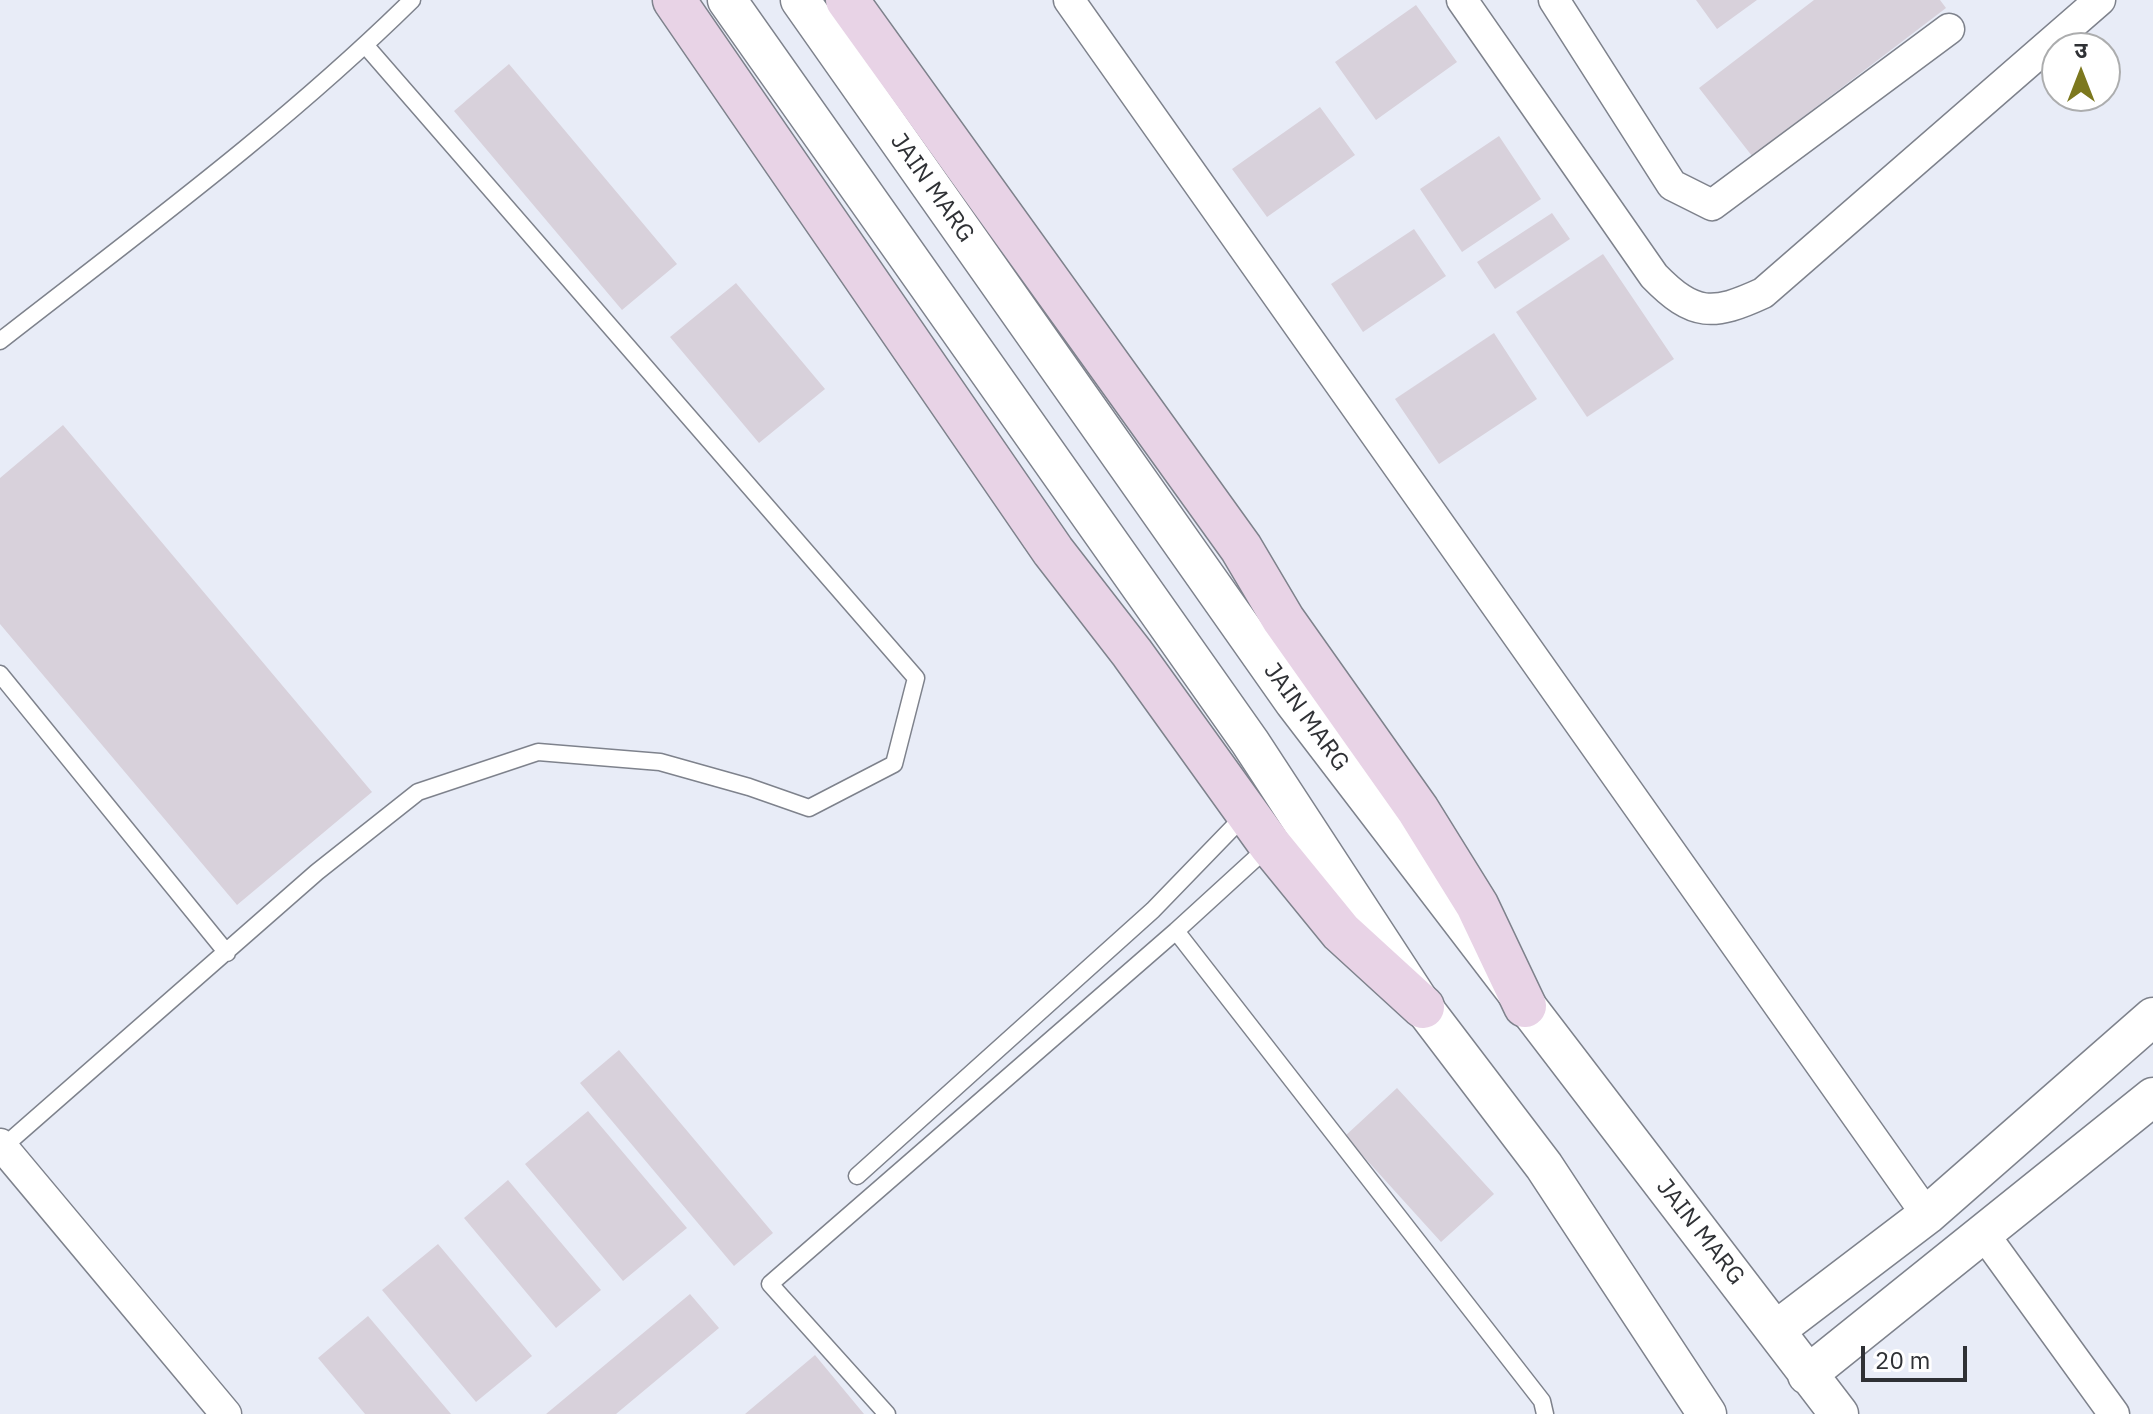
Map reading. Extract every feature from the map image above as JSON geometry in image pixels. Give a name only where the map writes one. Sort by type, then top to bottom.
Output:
[{"type":"main road","points":[[674,0],[1053,551],[1132,653],[1259,829],[1341,932],[1423,1007]]},
{"type":"main road","points":[[847,0],[1241,548],[1283,619],[1418,810],[1477,905],[1525,1006]]},
{"type":"street","points":[[727,0],[1250,742],[1423,1007],[1544,1166],[1692,1408]]},
{"type":"street","name":"JAIN MARG","points":[[800,0],[1294,702],[1839,1414]]},
{"type":"street","points":[[1069,0],[1927,1215]]},
{"type":"street","points":[[1462,0],[1654,276],[1672,294],[1690,305],[1715,310],[1733,307],[1763,293],[2100,0]]},
{"type":"street","points":[[1554,0],[1672,185],[1712,205],[1949,29]]},
{"type":"street","points":[[1776,1330],[1927,1215],[2153,1017]]},
{"type":"street","points":[[1807,1375],[2153,1097]]},
{"type":"street","points":[[1,1146],[226,1414]]},
{"type":"street","points":[[1983,1233],[2114,1414]]},
{"type":"lane","points":[[0,341],[246,149],[366,46],[412,0]]},
{"type":"lane","points":[[1,1146],[317,872],[418,792],[538,752],[660,762],[809,808],[894,764],[916,678],[366,46]]},
{"type":"lane","points":[[0,674],[227,953]]},
{"type":"lane","points":[[887,1414],[770,1284],[1176,931],[1259,829]]},
{"type":"lane","points":[[857,1176],[1153,910],[1259,829]]},
{"type":"lane","points":[[1176,931],[1542,1401],[1545,1414]]},
{"type":"building","points":[[1696,0],[1757,0],[1717,29]]},
{"type":"building","points":[[1814,0],[1940,0],[1946,8],[1752,156],[1699,88]]},
{"type":"building","points":[[1416,5],[1457,62],[1376,120],[1335,62]]},
{"type":"building","points":[[509,64],[677,264],[622,310],[454,111]]},
{"type":"building","points":[[1320,107],[1355,155],[1267,217],[1232,169]]},
{"type":"building","points":[[1499,136],[1541,199],[1462,252],[1420,189]]},
{"type":"building","points":[[1552,213],[1570,239],[1495,289],[1477,262]]},
{"type":"building","points":[[1414,229],[1446,276],[1363,332],[1331,284]]},
{"type":"building","points":[[1603,254],[1674,359],[1587,417],[1516,312]]},
{"type":"building","points":[[736,283],[825,389],[759,443],[670,337]]},
{"type":"building","points":[[1494,333],[1537,399],[1439,464],[1395,399]]},
{"type":"building","points":[[63,425],[372,792],[237,905],[0,624],[0,478]]},
{"type":"building","points":[[619,1050],[773,1233],[734,1266],[580,1083]]},
{"type":"building","points":[[1397,1088],[1494,1194],[1441,1242],[1345,1136]]},
{"type":"building","points":[[588,1111],[687,1228],[623,1281],[525,1164]]},
{"type":"building","points":[[508,1180],[601,1290],[556,1328],[464,1218]]},
{"type":"building","points":[[438,1244],[532,1356],[476,1402],[382,1290]]},
{"type":"building","points":[[690,1294],[719,1328],[616,1414],[546,1414]]},
{"type":"building","points":[[368,1316],[451,1414],[365,1414],[318,1358]]},
{"type":"building","points":[[815,1355],[864,1414],[745,1414]]}]
